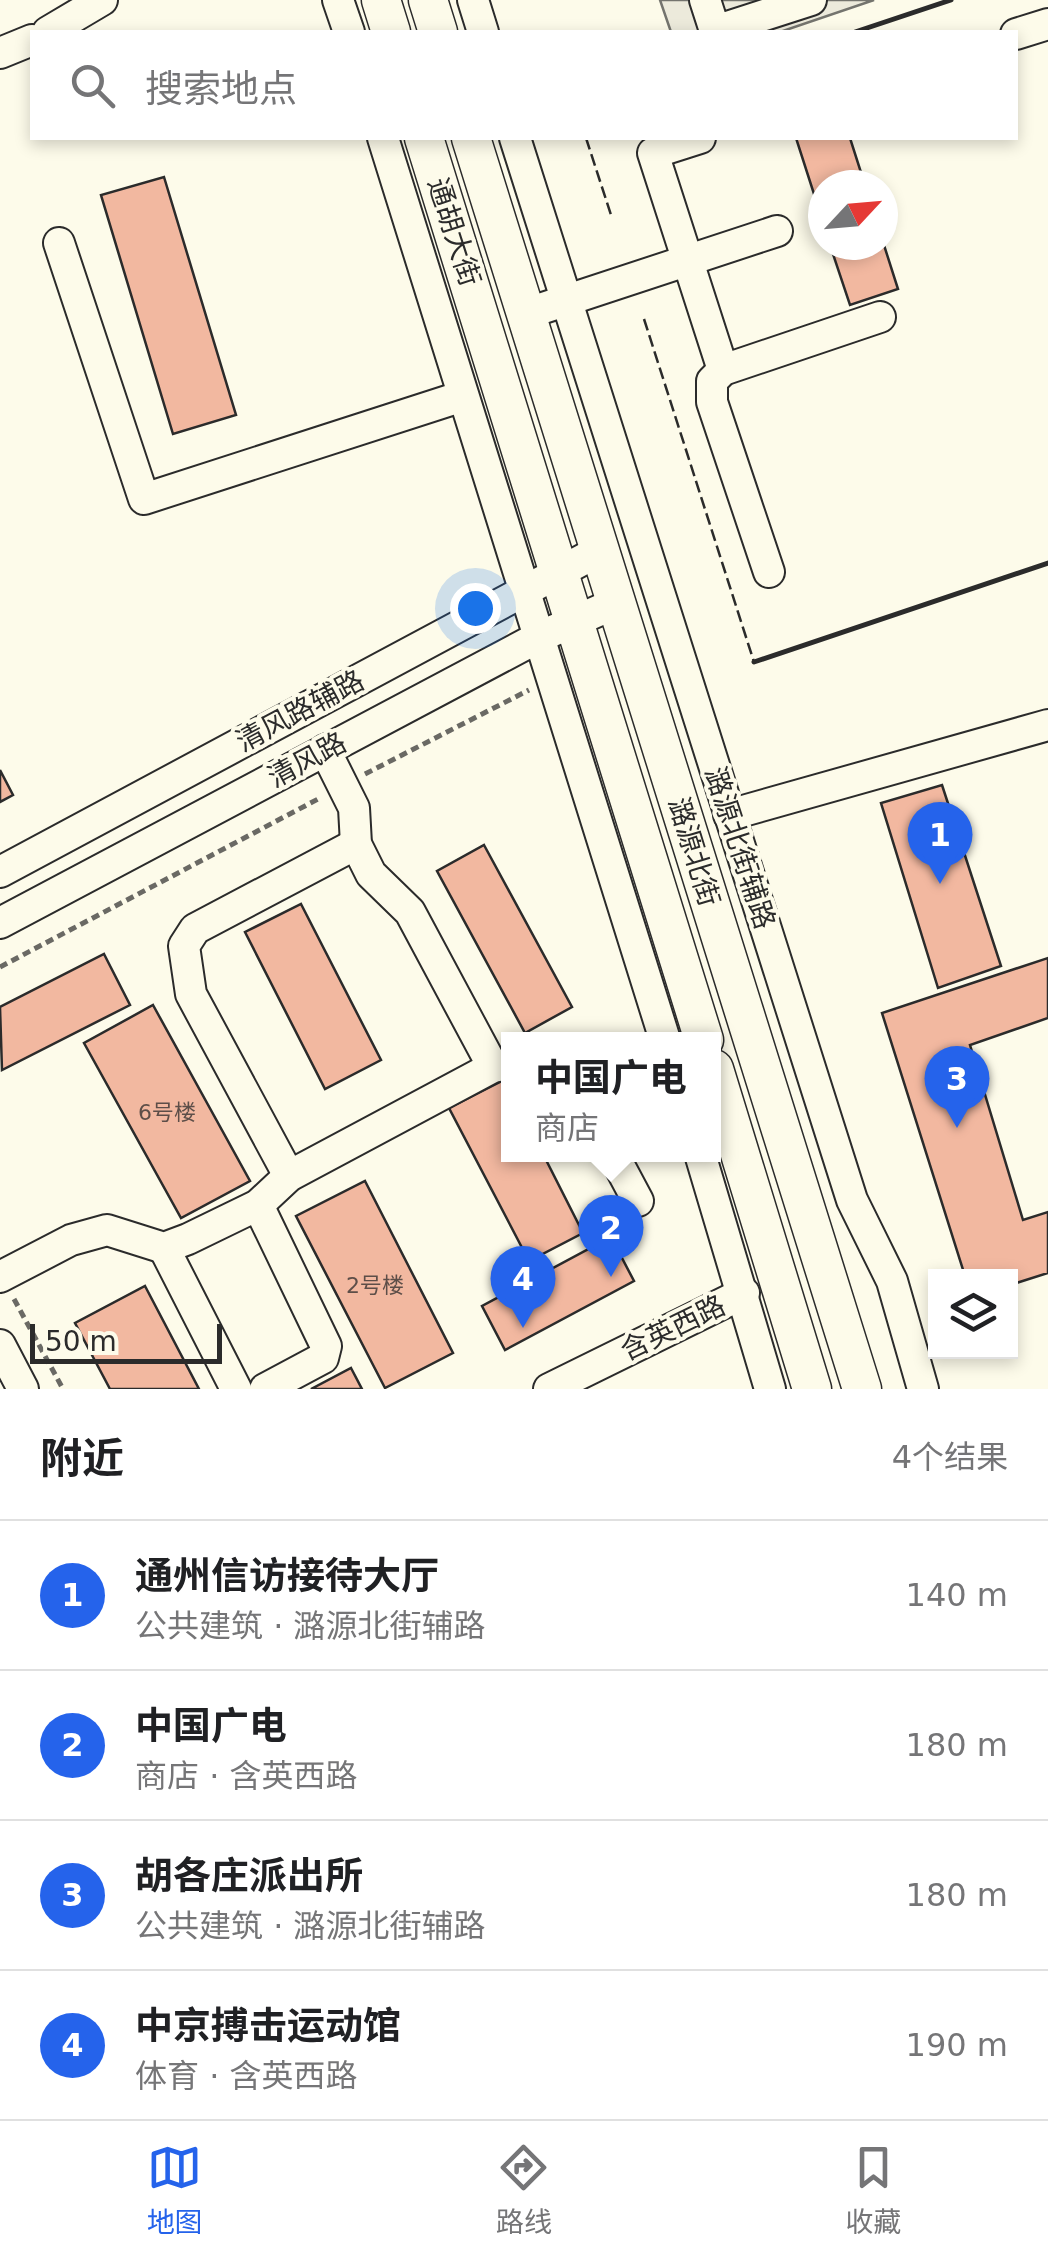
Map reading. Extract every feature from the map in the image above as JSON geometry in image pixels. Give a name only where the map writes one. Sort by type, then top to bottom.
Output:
[{"type":"main road","points":[[381,0],[390,30]]},
{"type":"main road","points":[[428,0],[437,30]]},
{"type":"main road","name":"通胡大街","points":[[425,140],[484,326]]},
{"type":"main road","name":"通胡大街","points":[[471,140],[525,314]]},
{"type":"main road","name":"潞源北街","points":[[525,314],[862,1389]]},
{"type":"main road","name":"潞源北街","points":[[484,326],[702,1032]]},
{"type":"main road","points":[[721,1092],[812,1389]]},
{"type":"street","points":[[51,30],[102,0]]},
{"type":"street","points":[[338,0],[348,30]]},
{"type":"street","points":[[473,0],[482,30]]},
{"type":"street","points":[[705,0],[715,30]]},
{"type":"street","points":[[718,30],[795,2]]},
{"type":"street","points":[[1018,33],[1048,24]]},
{"type":"street","points":[[0,53],[30,41]]},
{"type":"street","points":[[384,140],[662,1032]]},
{"type":"street","name":"潞源北街辅路","points":[[516,140],[852,1200],[892,1281],[923,1389]]},
{"type":"street","points":[[694,140],[653,153],[723,370]]},
{"type":"street","points":[[525,314],[777,231]]},
{"type":"street","points":[[59,243],[144,499],[463,396]]},
{"type":"street","points":[[769,572],[712,402],[712,381],[723,370],[880,317]]},
{"type":"street","name":"清风路辅路","points":[[0,872],[599,551]]},
{"type":"street","name":"清风路","points":[[0,922],[539,637],[616,603]]},
{"type":"street","points":[[729,815],[1048,725]]},
{"type":"street","points":[[1,1277],[71,1240],[107,1230],[164,1248],[258,1205],[290,1176],[501,1065],[410,912],[371,874],[356,844],[354,808],[325,750]]},
{"type":"street","points":[[290,1176],[191,994],[184,946],[195,929],[356,844]]},
{"type":"street","points":[[616,1162],[638,1201]]},
{"type":"street","points":[[703,1162],[770,1389]]},
{"type":"street","points":[[258,1205],[326,1346],[322,1358],[265,1389]]},
{"type":"street","points":[[164,1248],[236,1389]]},
{"type":"street","name":"含英西路","points":[[550,1389],[744,1293]]},
{"type":"street","points":[[0,1345],[23,1389]]},
{"type":"path","name":"清风路","points":[[0,968],[552,678]]},
{"type":"path","points":[[1,1277],[63,1389]]},
{"type":"shaded area","points":[[660,0],[874,0],[786,30],[670,30]]},
{"type":"building","points":[[797,140],[851,140],[860,170],[808,170],[808,175]]},
{"type":"building","points":[[164,177],[236,415],[173,434],[101,195]]},
{"type":"building","points":[[835,260],[889,260],[898,289],[850,305]]},
{"type":"building","points":[[0,770],[13,795],[0,802]]},
{"type":"building","points":[[942,785],[1001,966],[938,988],[881,803]]},
{"type":"building","points":[[484,845],[572,1007],[524,1032],[437,871]]},
{"type":"building","points":[[301,904],[381,1060],[325,1089],[245,932]]},
{"type":"building","points":[[104,954],[130,1005],[2,1070],[0,1007]]},
{"type":"building","points":[[1048,958],[1048,1018],[970,1045],[1023,1220],[1048,1212],[1048,1273],[1018,1282],[1018,1269],[963,1269],[882,1013]]},
{"type":"building","points":[[153,1005],[250,1181],[181,1218],[84,1043]]},
{"type":"building","points":[[501,1082],[501,1162],[547,1162],[583,1233],[529,1261],[449,1108]]},
{"type":"building","points":[[365,1181],[453,1353],[385,1388],[296,1216]]},
{"type":"building","points":[[611,1237],[634,1281],[505,1350],[482,1306]]},
{"type":"building","points":[[145,1286],[199,1389],[110,1389],[75,1323]]},
{"type":"building","points":[[351,1368],[362,1389],[311,1389]]},
{"type":"fence","points":[[587,140],[612,218]]},
{"type":"fence","points":[[644,319],[754,662]]},
{"type":"wall","points":[[861,30],[951,0]]},
{"type":"wall","points":[[754,662],[1048,563]]},
{"type":"place","name":"通州信访接待大厅","points":[[940,884]]},
{"type":"place","name":"胡各庄派出所","points":[[957,1128]]},
{"type":"place","name":"中国广电","points":[[611,1277]]},
{"type":"place","name":"中京搏击运动馆","points":[[523,1328]]}]
